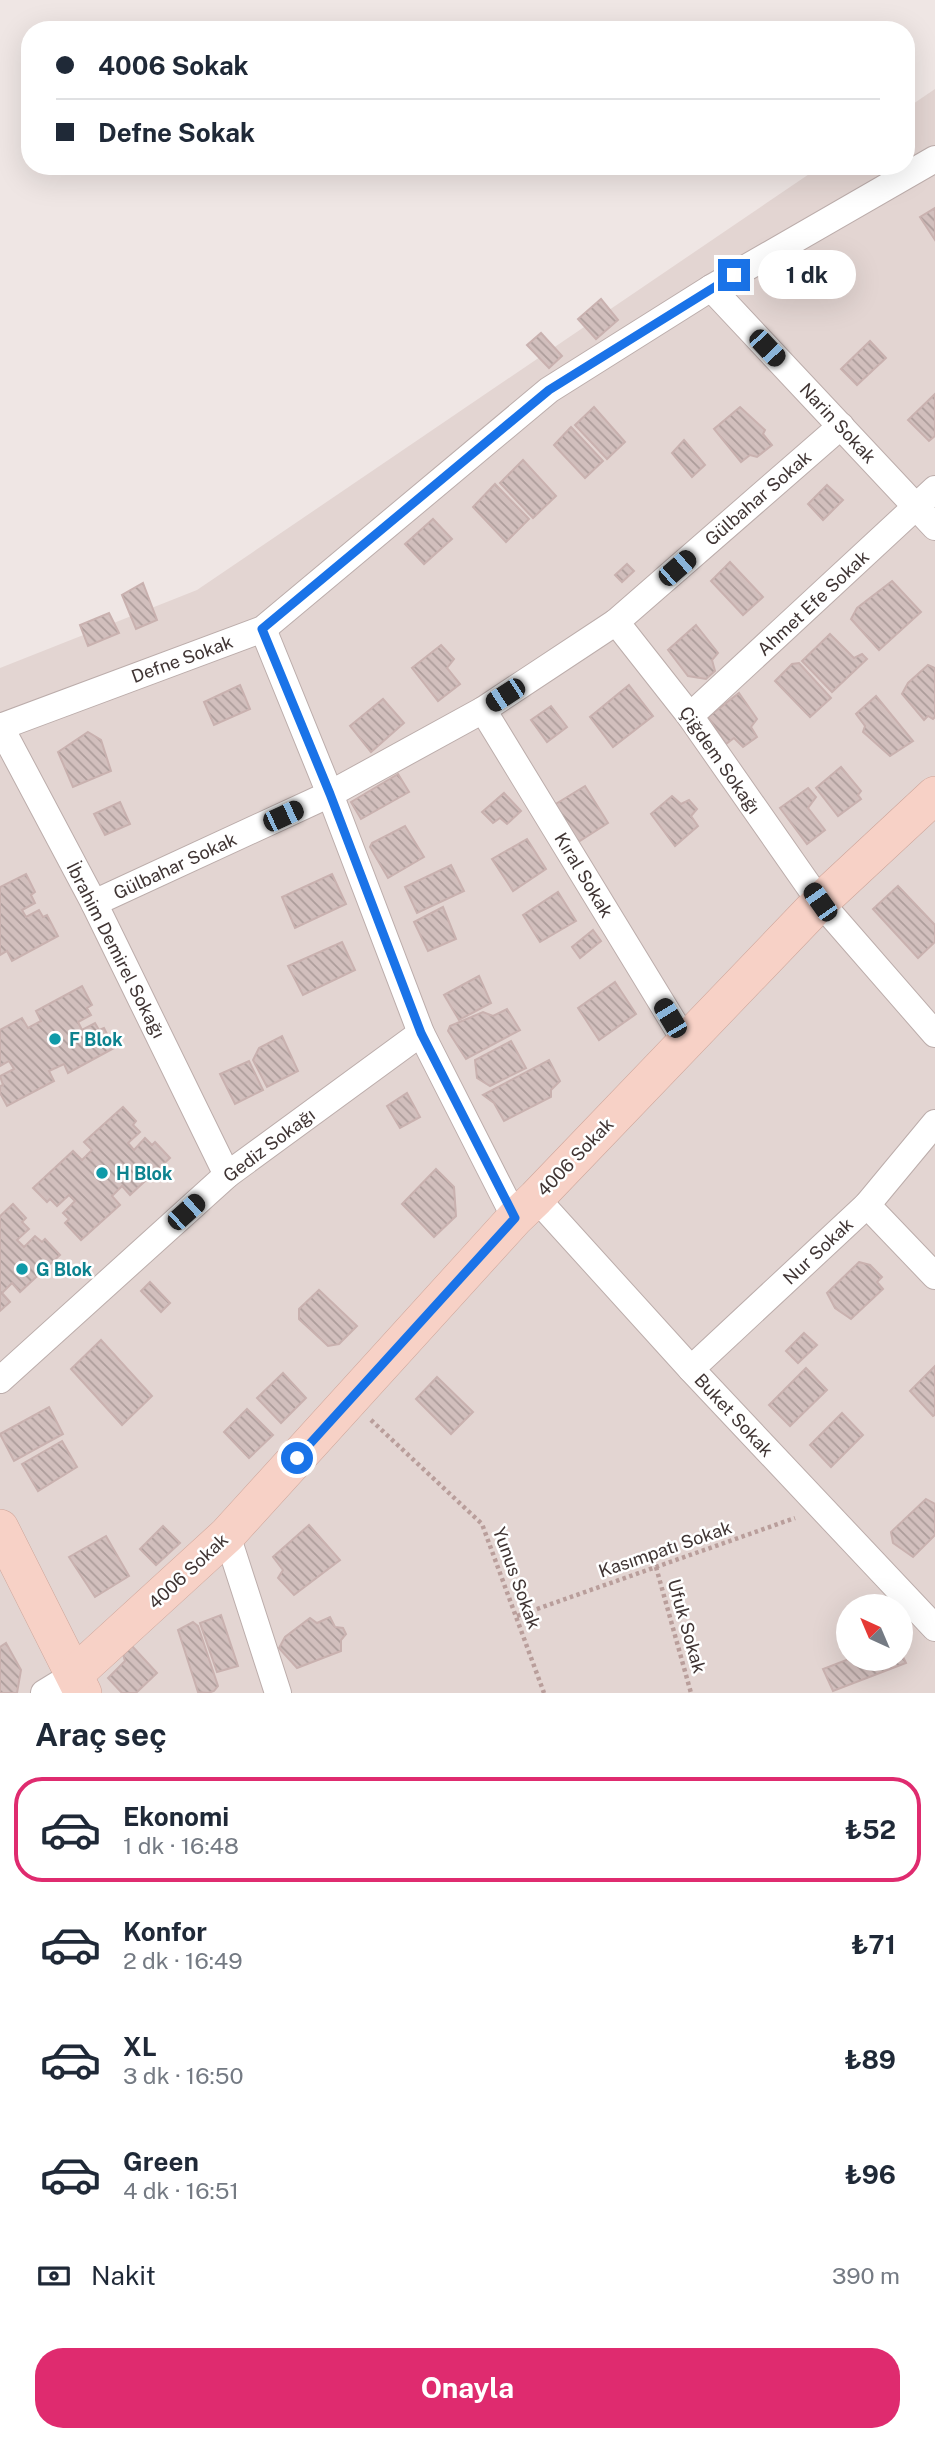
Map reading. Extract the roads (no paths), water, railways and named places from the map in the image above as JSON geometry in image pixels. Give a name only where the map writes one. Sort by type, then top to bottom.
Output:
[{"type":"street","name":"Defne Sokak","points":[[915,171],[935,159]]},
{"type":"street","name":"Defne Sokak","points":[[0,726],[262,629],[549,390],[711,288],[907,175]]},
{"type":"street","name":"Narin Sokak","points":[[711,288],[841,426],[926,498],[935,527]]},
{"type":"street","name":"Gülbahar Sokak","points":[[94,903],[330,794],[483,709],[616,622],[841,426]]},
{"type":"street","name":"Ahmet Efe Sokak","points":[[690,716],[926,498]]},
{"type":"street","name":"Çiğdem Sokağı","points":[[616,622],[690,716],[820,902],[935,1034]]},
{"type":"street","name":"Buket Sokak","points":[[262,629],[330,794],[421,1033],[525,1208],[691,1369],[935,1628]]},
{"type":"street","name":"Kıral Sokak","points":[[483,709],[685,1041]]},
{"type":"street","name":"İbrahim Demirel Sokağı","points":[[0,726],[94,903],[227,1175]]},
{"type":"street","name":"4006 Sokak","points":[[67,1687],[227,1535],[525,1208],[820,902],[935,796]]},
{"type":"street","name":"Gediz Sokağı","points":[[0,1380],[227,1175],[421,1033]]},
{"type":"street","name":"Nur Sokak","points":[[691,1369],[867,1205],[935,1123]]},
{"type":"street","points":[[867,1205],[935,1276]]},
{"type":"street","points":[[0,1528],[67,1687]]},
{"type":"street","points":[[227,1535],[278,1693]]},
{"type":"place","name":"F Blok","points":[[55,1039]]},
{"type":"place","name":"H Blok","points":[[102,1173]]},
{"type":"place","name":"G Blok","points":[[22,1269]]}]
